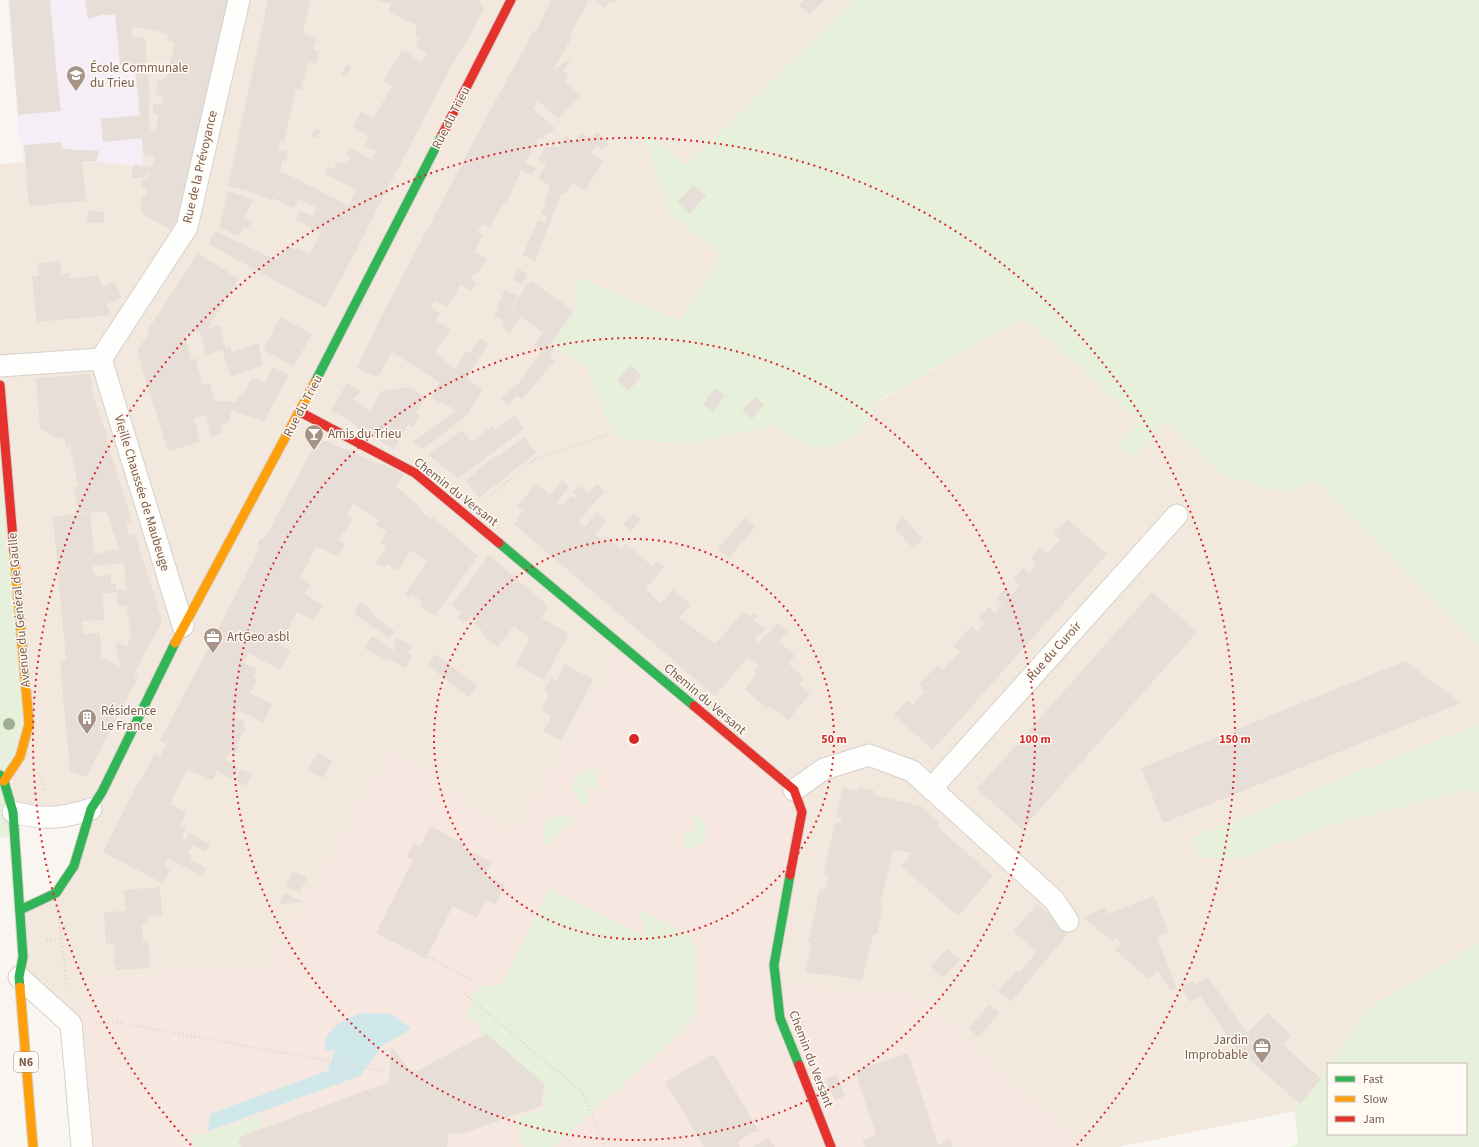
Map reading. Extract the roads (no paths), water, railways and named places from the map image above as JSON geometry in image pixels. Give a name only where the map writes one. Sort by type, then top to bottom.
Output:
[{"type":"street","name":"Rue de la Prévoyance","points":[[101,359],[187,227],[239,0]]},
{"type":"street","name":"Rue du Trieu","points":[[20,910],[56,893],[74,866],[91,809],[102,792],[183,626],[300,412],[511,0]]},
{"type":"street","points":[[0,366],[101,359]]},
{"type":"street","name":"Vieille Chaussée de Maubeuge","points":[[101,359],[183,626]]},
{"type":"street","name":"Avenue du Général de Gaulle","points":[[0,385],[29,724],[20,757],[2,778]]},
{"type":"street","name":"Chemin du Versant","points":[[300,412],[415,473],[794,790],[802,812],[774,965],[780,1018],[831,1147]]},
{"type":"street","name":"Rue du Curoir","points":[[931,789],[1177,515]]},
{"type":"street","points":[[794,790],[824,769],[868,755],[912,771],[1054,900],[1068,920]]},
{"type":"street","name":"N6","points":[[2,778],[13,812],[23,956],[18,977],[33,1147]]},
{"type":"street","points":[[13,812],[29,816],[51,818],[71,816],[91,809]]},
{"type":"street","points":[[18,977],[71,1024],[82,1147]]},
{"type":"water","points":[[364,1013],[392,1014],[411,1029],[382,1046],[360,1076],[208,1131],[210,1114],[327,1071],[335,1051],[324,1049],[326,1040],[333,1028],[343,1021]]},
{"type":"place","name":"École Communale du Trieu","points":[[76,92]]},
{"type":"place","name":"Amis du Trieu","points":[[314,451]]},
{"type":"place","name":"ArtGeo asbl","points":[[213,654]]},
{"type":"place","name":"Résidence Le France","points":[[87,735]]},
{"type":"place","name":"Jardin Improbable","points":[[1262,1064]]}]
